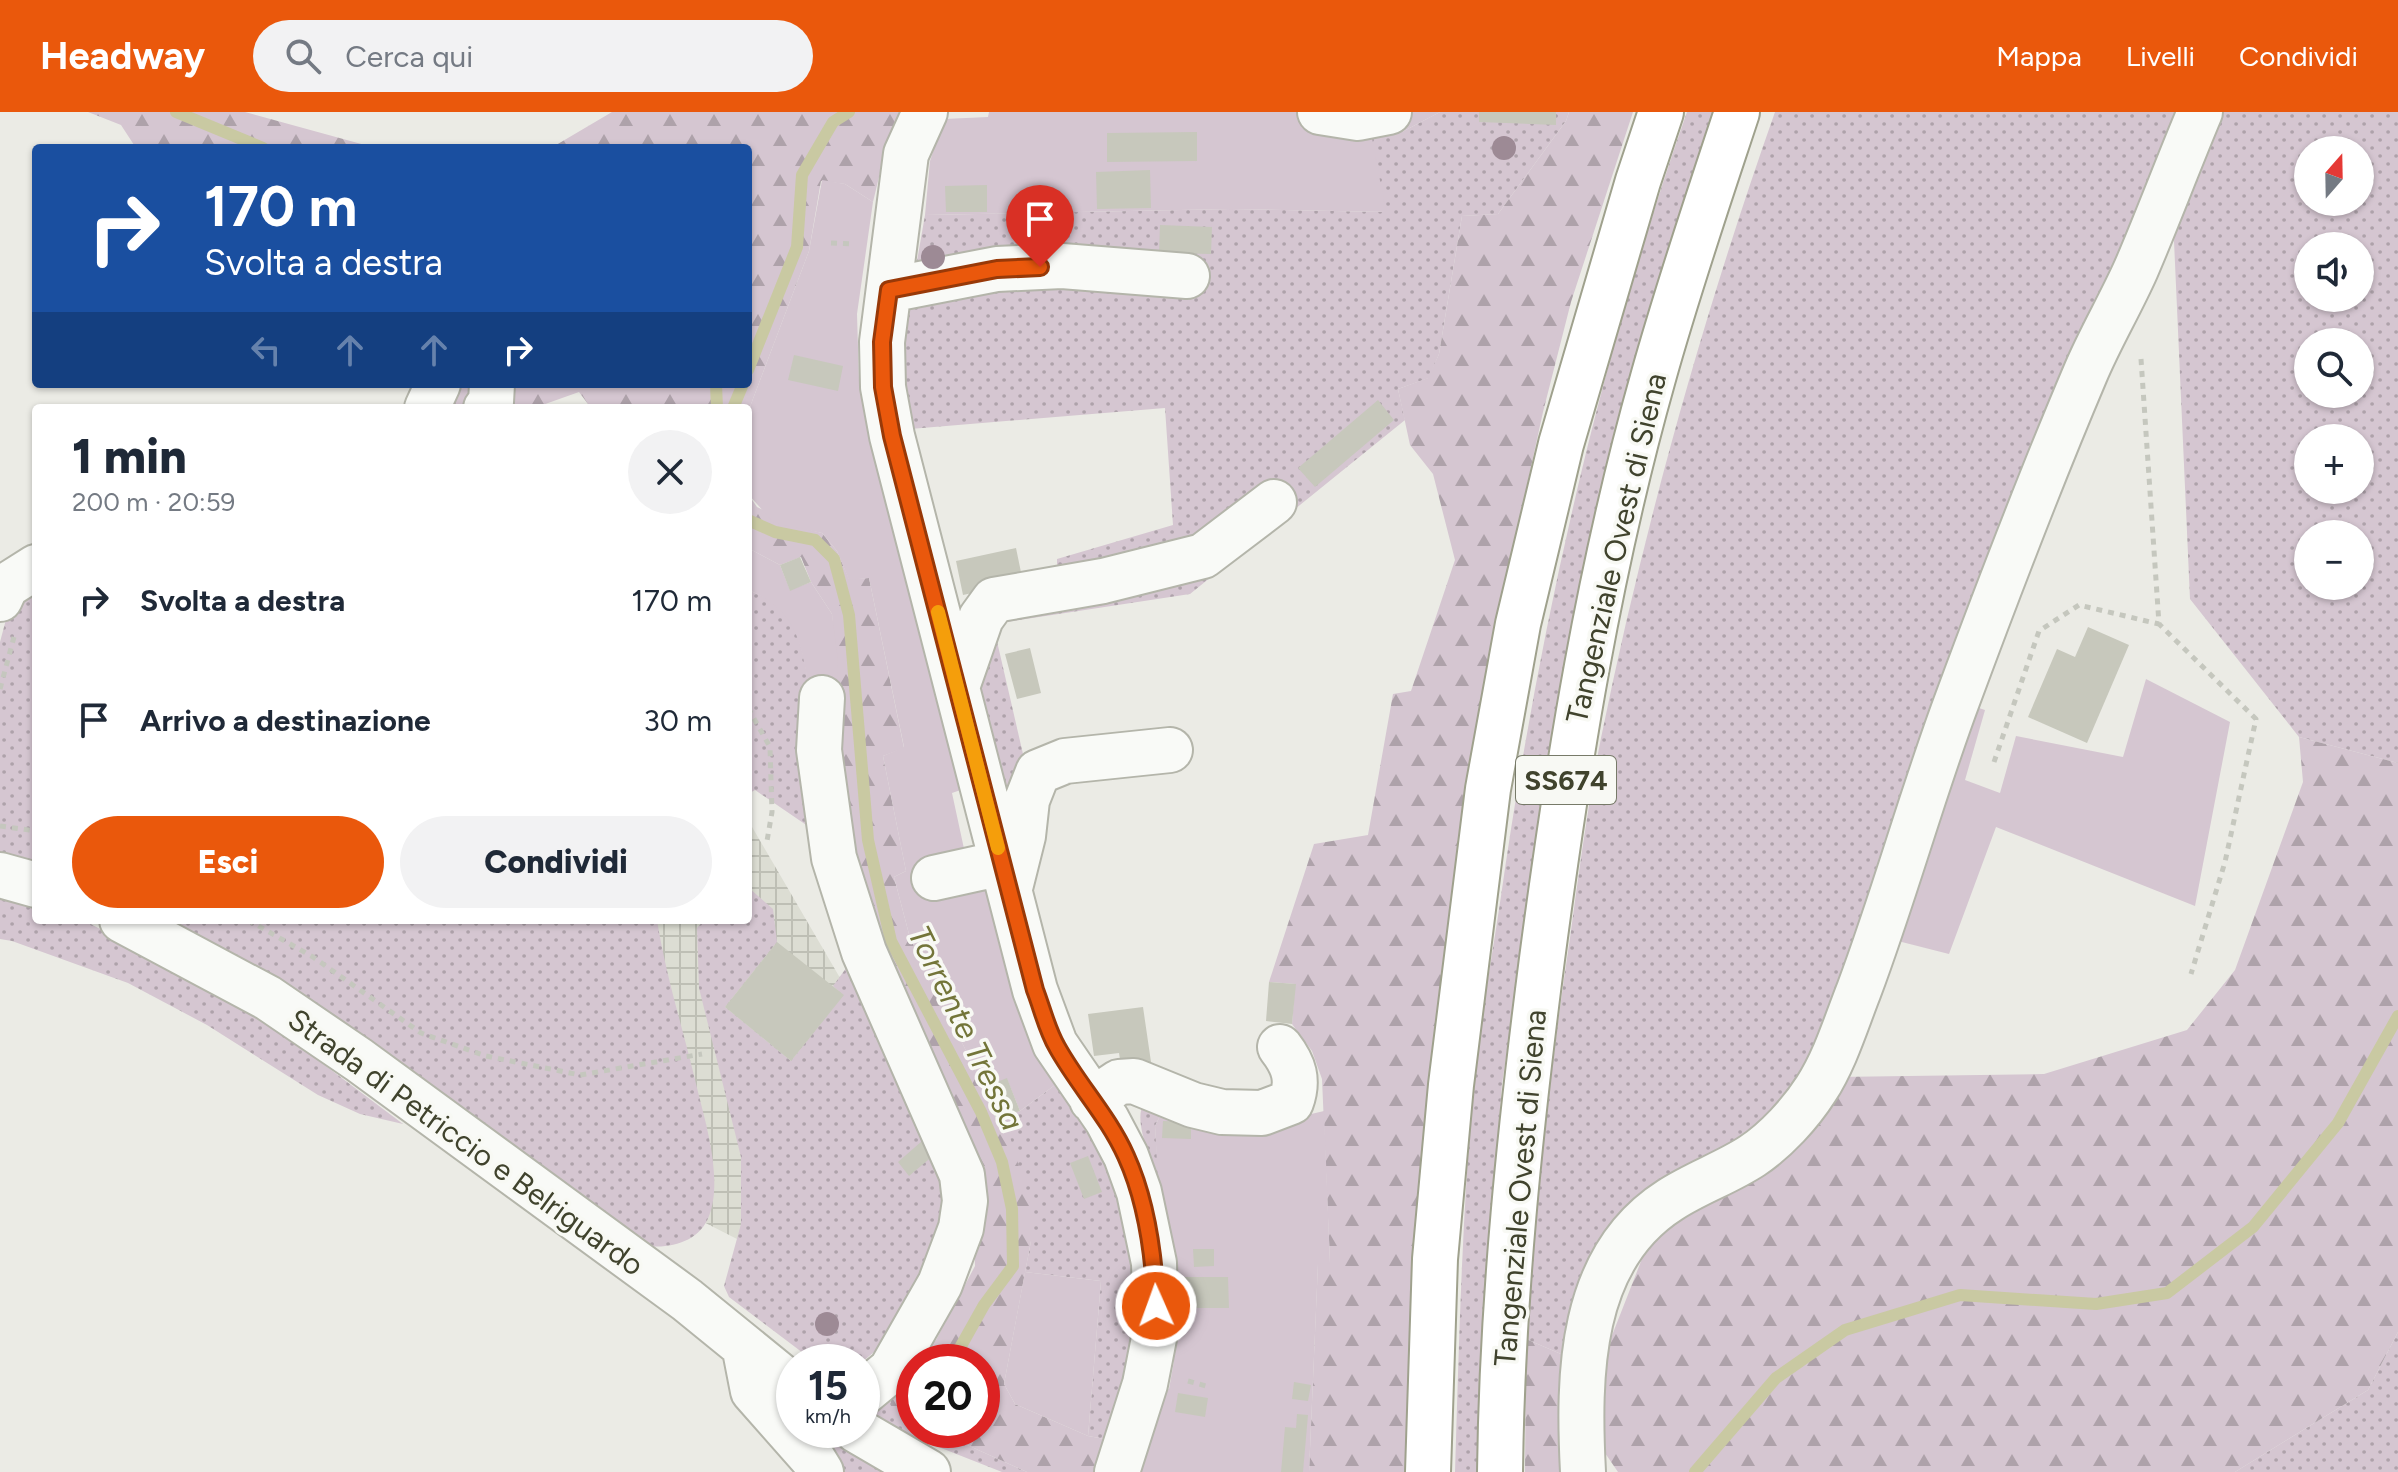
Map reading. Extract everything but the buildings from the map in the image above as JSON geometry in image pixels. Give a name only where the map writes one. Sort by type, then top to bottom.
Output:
[{"type":"highway","name":"SS674","points":[[1428,1464],[1435,1259],[1451,1085],[1488,789],[1501,712],[1518,624],[1561,444],[1661,112]]},
{"type":"highway","name":"Tangenziale Ovest di Siena","points":[[1500,1470],[1506,1281],[1521,1123],[1567,773],[1590,643],[1653,379],[1737,112]]},
{"type":"street","points":[[1320,112],[1358,118],[1389,112]]},
{"type":"street","points":[[1583,1472],[1584,1355],[1594,1306],[1606,1270],[1621,1245],[1644,1220],[1670,1200],[1754,1155],[1788,1125],[1817,1088],[1844,1030],[1878,940],[1968,671],[2086,372],[2135,271],[2200,112]]},
{"type":"street","points":[[928,113],[906,154],[882,342],[883,387],[892,436],[1035,990],[1055,1044],[1107,1120],[1126,1156],[1139,1192],[1154,1263],[1156,1328],[1145,1384],[1117,1472]]},
{"type":"street","points":[[889,290],[997,269],[1062,266],[1187,276]]},
{"type":"street","points":[[957,687],[981,618],[994,600],[1103,581],[1203,556],[1274,502]]},
{"type":"street","points":[[0,599],[6,586],[32,570]]},
{"type":"street","points":[[822,698],[819,750],[834,858],[864,952],[962,1175],[965,1201],[961,1228],[940,1284],[891,1370],[880,1379]]},
{"type":"street","points":[[1006,877],[1023,836],[1027,800],[1038,772],[1065,761],[1170,750]]},
{"type":"street","points":[[0,875],[32,884]]},
{"type":"street","points":[[934,878],[1006,877]]},
{"type":"street","name":"Strada di Petriccio e Belriguardo","points":[[129,924],[268,998],[359,1060],[687,1300],[776,1373]]},
{"type":"street","points":[[1092,1100],[1119,1082],[1134,1081],[1193,1105],[1222,1112],[1262,1113],[1291,1102],[1297,1086],[1291,1062],[1280,1047]]},
{"type":"street","points":[[745,1350],[753,1391],[821,1472]]},
{"type":"street","points":[[880,1444],[928,1472]]},
{"type":"path","points":[[2140,347],[2159,624]]},
{"type":"path","points":[[1994,762],[2039,631],[2079,605],[2159,624],[2256,719],[2225,862],[2191,974]]},
{"type":"path","points":[[752,715],[770,747],[772,812],[767,841]]},
{"type":"path","points":[[0,826],[32,830]]},
{"type":"path","points":[[255,924],[313,957],[421,1033],[486,1056],[580,1075],[702,1054]]},
{"type":"shaded area","points":[[752,827],[843,983],[784,1263],[678,1209],[588,924],[752,924]]},
{"type":"green space","points":[[88,112],[245,112],[361,144],[133,144],[121,125]]},
{"type":"green space","points":[[612,112],[906,112],[884,156],[873,202],[845,184],[821,181],[809,251],[751,404],[588,404],[579,392],[545,404],[421,404],[423,388],[752,388],[752,144],[558,144]]},
{"type":"green space","points":[[989,112],[1440,112],[1402,132],[1370,128],[1386,212],[1231,209],[925,215],[930,161],[944,119],[988,117]]},
{"type":"green space","points":[[1440,112],[1569,112],[1566,121],[1498,214],[1462,216],[1439,354],[1429,378],[1398,389],[1405,420],[1190,594],[993,624],[1023,754],[1063,748],[1063,753],[1052,754],[1030,765],[1022,783],[1014,837],[1007,839],[972,686],[992,624],[965,628],[981,599],[1057,577],[1057,559],[1173,525],[1165,408],[910,429],[904,389],[904,336],[925,215],[1231,209],[1385,212],[1369,128],[1402,132]]},
{"type":"green space","points":[[1569,112],[1633,112],[1571,302],[1543,412],[1468,769],[1432,1058],[1413,1269],[1406,1472],[1309,1472],[1318,1263],[1330,1263],[1322,1079],[1312,1051],[1292,1024],[1295,984],[1269,982],[1314,844],[1368,835],[1393,694],[1411,691],[1455,560],[1433,474],[1410,445],[1398,389],[1428,378],[1439,354],[1462,216],[1498,214],[1566,121]]},
{"type":"green space","points":[[1687,112],[1717,112],[1530,893],[1502,1084],[1490,1243],[1481,1472],[1455,1472],[1464,1228],[1474,1083],[1516,796],[1553,598],[1599,402],[1655,208]]},
{"type":"green space","points":[[1775,112],[2187,112],[1835,1024],[1773,1120],[1667,1184],[1568,1357],[1526,1339],[1550,1088],[1592,788],[1636,580],[1677,422],[1723,266]]},
{"type":"green space","points":[[2207,112],[2398,112],[2398,763],[2299,737],[2190,599],[2174,241],[2180,191]]},
{"type":"green space","points":[[822,180],[845,184],[873,202],[857,314],[859,381],[969,787],[952,793],[966,858],[985,882],[1059,1082],[1020,1111],[1007,1079],[984,1087],[910,938],[894,877],[906,871],[883,756],[904,747],[869,578],[849,580],[837,551],[822,533],[774,523],[752,498],[751,404],[809,251]]},
{"type":"green space","points":[[752,500],[757,507],[799,527],[822,533],[837,551],[849,579],[869,578],[904,748],[883,756],[906,871],[894,877],[910,938],[984,1087],[996,1119],[1004,1117],[1032,1210],[1031,1241],[1004,1384],[1015,1404],[1088,1436],[1116,1441],[1106,1472],[1027,1472],[974,1448],[1000,1448],[1000,1344],[932,1344],[975,1266],[974,1232],[848,853],[832,614],[811,582],[801,557],[780,565],[752,550]]},
{"type":"green space","points":[[752,550],[780,565],[790,590],[811,582],[832,614],[838,661],[836,696],[809,689],[794,629],[777,607],[752,592]]},
{"type":"green space","points":[[32,585],[32,870],[0,861],[0,642],[12,597]]},
{"type":"green space","points":[[752,592],[785,612],[803,656],[815,751],[818,833],[755,790],[752,792]]},
{"type":"green space","points":[[2146,679],[2230,722],[2195,906],[1996,827],[1949,954],[1890,939],[1967,704],[1985,710],[1965,780],[2000,793],[2016,736],[2123,757]]},
{"type":"green space","points":[[2299,737],[2398,763],[2398,1332],[2368,1390],[2235,1472],[1618,1472],[1605,1453],[1602,1361],[1647,1246],[1836,1077],[2044,1074],[2187,1030],[2235,970],[2303,782]]},
{"type":"green space","points":[[752,891],[773,909],[777,942],[725,1007],[791,1061],[843,995],[833,986],[855,956],[945,1160],[950,1232],[886,1342],[880,1347],[880,1344],[791,1344],[729,1297],[724,1286],[741,1224],[741,1157],[699,988],[697,928],[700,924],[752,924]]},
{"type":"green space","points":[[0,894],[32,902],[32,924],[91,924],[258,1015],[403,1124],[360,1114],[318,1095],[207,1025],[128,983],[0,939]]},
{"type":"green space","points":[[162,924],[658,924],[705,1118],[712,1152],[714,1186],[709,1216],[698,1233],[672,1245],[642,1245]]},
{"type":"green space","points":[[1059,1082],[1092,1131],[1126,1212],[1139,1323],[1116,1441],[1088,1436],[1101,1281],[1025,1272],[1031,1241],[1004,1117],[1020,1111]]},
{"type":"green space","points":[[1144,1103],[1174,1114],[1160,1116],[1155,1126],[1159,1183],[1142,1131],[1140,1120]]},
{"type":"green space","points":[[1324,1111],[1330,1263],[1318,1264],[1309,1472],[1133,1472],[1161,1393],[1169,1389],[1174,1361],[1164,1352],[1155,1126],[1160,1116],[1174,1114],[1261,1126]]},
{"type":"green space","points":[[1025,1272],[1101,1281],[1088,1436],[1015,1404],[1004,1384]]},
{"type":"green space","points":[[2398,1332],[2398,1472],[2235,1472],[2368,1390]]},
{"type":"green space","points":[[1526,1339],[1568,1357],[1569,1472],[1525,1472]]},
{"type":"green space","points":[[896,1377],[891,1409],[896,1411],[896,1430],[880,1424],[880,1398]]},
{"type":"green space","points":[[896,1377],[896,1412],[891,1410],[891,1386]]},
{"type":"green space","points":[[812,1448],[851,1448],[895,1472],[834,1472]]},
{"type":"green space","points":[[941,1448],[974,1448],[1027,1472],[1002,1472]]},
{"type":"waterway","points":[[176,112],[253,144]]},
{"type":"waterway","name":"Torrente Tressa","points":[[752,360],[797,247],[802,175],[833,122],[849,112]]},
{"type":"waterway","points":[[716,388],[717,404]]},
{"type":"waterway","name":"Torrente Tressa","points":[[735,404],[741,388]]},
{"type":"waterway","name":"Torrente Tressa","points":[[752,522],[775,532],[815,540],[834,559],[849,615],[868,840],[891,941],[981,1112],[1002,1162],[1012,1209],[1013,1266],[984,1305],[962,1344]]},
{"type":"waterway","points":[[1695,1472],[1776,1378],[1845,1330],[1960,1295],[2096,1304],[2167,1293],[2253,1227],[2338,1123],[2398,1016]]},
{"type":"slow traffic","points":[[938,612],[998,848]]},
{"type":"route","points":[[1040,267],[997,269],[889,290],[882,342],[883,387],[892,436],[1035,990],[1055,1044],[1107,1120],[1126,1156],[1139,1192],[1154,1263],[1156,1306]]}]
